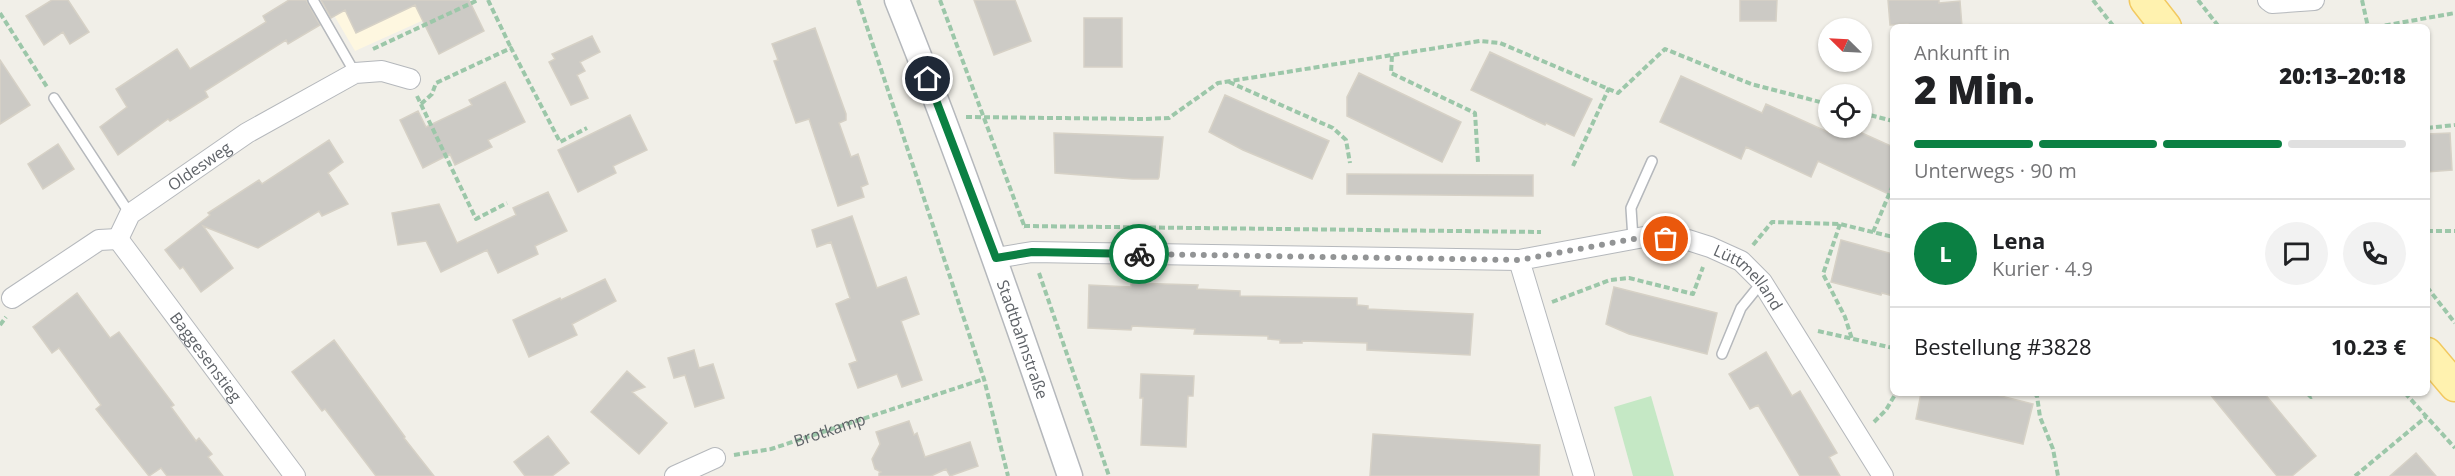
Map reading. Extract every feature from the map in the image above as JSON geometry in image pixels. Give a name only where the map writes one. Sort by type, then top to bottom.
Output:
[{"type":"main road","points":[[2145,0],[2164,24]]},
{"type":"main road","points":[[2430,357],[2455,386]]},
{"type":"street","name":"Stadtbahnstraße","points":[[897,0],[945,118],[996,258],[1070,476]]},
{"type":"street","points":[[2268,0],[2272,3],[2314,0]]},
{"type":"street","name":"Oldesweg","points":[[118,239],[130,214],[247,133],[352,67],[382,71],[410,79]]},
{"type":"street","name":"Lüttmelland","points":[[996,258],[1032,252],[1519,260],[1541,257],[1573,248],[1644,237],[1688,240],[1741,261],[1762,282],[1883,476]]},
{"type":"street","points":[[12,298],[99,240],[118,239]]},
{"type":"street","name":"Baggesenstieg","points":[[118,239],[294,476]]},
{"type":"street","points":[[1519,260],[1584,476]]},
{"type":"street","points":[[675,476],[715,458]]},
{"type":"lane","points":[[313,0],[352,67]]},
{"type":"lane","points":[[54,98],[130,214]]},
{"type":"lane","points":[[1633,239],[1631,208],[1652,161]]},
{"type":"lane","points":[[1722,354],[1741,308],[1762,282]]},
{"type":"path","points":[[352,67],[478,0]]},
{"type":"path","points":[[488,0],[560,142],[587,128]]},
{"type":"path","points":[[858,0],[984,379],[1008,476]]},
{"type":"path","points":[[2093,0],[2112,24]]},
{"type":"path","points":[[2198,0],[2217,24]]},
{"type":"path","points":[[2362,0],[2367,24]]},
{"type":"path","points":[[0,13],[54,98]]},
{"type":"path","points":[[2393,24],[2455,13]]},
{"type":"path","points":[[945,118],[1169,118],[1218,83],[1480,41],[1500,43],[1618,93],[1665,49],[1751,84],[1818,101]]},
{"type":"path","points":[[421,104],[432,94],[436,83],[511,48]]},
{"type":"path","points":[[1392,56],[1391,73],[1475,113],[1478,162]]},
{"type":"path","points":[[410,79],[476,219],[507,203]]},
{"type":"path","points":[[1229,81],[1333,128],[1346,140],[1350,163]]},
{"type":"path","points":[[1573,166],[1609,88]]},
{"type":"path","points":[[1872,116],[1890,120]]},
{"type":"path","points":[[2430,128],[2455,124]]},
{"type":"path","points":[[1873,232],[1890,192]]},
{"type":"path","points":[[1741,261],[1772,222],[1840,224],[1890,236]]},
{"type":"path","points":[[1840,224],[1823,274],[1845,317],[1852,339]]},
{"type":"path","points":[[1024,226],[1544,232],[1560,238],[1573,248]]},
{"type":"path","points":[[2430,231],[2455,231]]},
{"type":"path","points":[[1534,308],[1610,280],[1629,278],[1693,294],[1710,247]]},
{"type":"path","points":[[2430,291],[2455,323]]},
{"type":"path","points":[[1794,332],[1816,331],[1890,347]]},
{"type":"path","name":"Brotkamp","points":[[715,458],[771,449],[984,379]]},
{"type":"path","points":[[1858,437],[1886,410],[1894,396]]},
{"type":"path","points":[[2037,396],[2040,417],[2053,449],[2058,476]]},
{"type":"path","points":[[2408,396],[2455,448]]},
{"type":"path","points":[[2355,476],[2426,417]]},
{"type":"shaded area","points":[[325,0],[468,0],[355,51]]},
{"type":"green space","points":[[1651,396],[1674,476],[1633,476],[1614,407]]},
{"type":"building","points":[[52,0],[68,0],[89,32],[70,44],[63,32],[44,45],[26,16]]},
{"type":"building","points":[[289,0],[306,0],[320,25],[288,44],[286,40],[205,91],[208,97],[170,121],[168,119],[118,155],[100,127],[127,107],[116,89],[177,49],[190,69],[266,22],[263,16]]},
{"type":"building","points":[[321,0],[469,0],[484,31],[439,54],[415,5],[356,33],[345,10],[331,18]]},
{"type":"building","points":[[974,0],[1015,0],[1031,41],[994,55]]},
{"type":"building","points":[[1740,0],[1777,0],[1776,21],[1740,21]]},
{"type":"building","points":[[1888,0],[1939,0],[1939,3],[1960,1],[1962,24],[1890,25]]},
{"type":"building","points":[[1084,18],[1122,18],[1122,67],[1084,67]]},
{"type":"building","points":[[815,28],[846,114],[846,120],[839,123],[851,157],[858,154],[868,184],[861,187],[864,197],[838,206],[809,119],[796,123],[774,61],[778,60],[772,44]]},
{"type":"building","points":[[592,36],[600,52],[580,62],[585,71],[577,75],[588,98],[571,105],[549,62],[555,59],[552,54]]},
{"type":"building","points":[[1490,52],[1592,99],[1574,136],[1471,90]]},
{"type":"building","points":[[0,60],[30,105],[0,124]]},
{"type":"building","points":[[1359,73],[1461,122],[1442,162],[1347,116],[1347,97]]},
{"type":"building","points":[[1681,76],[1762,113],[1766,104],[1818,128],[1818,138],[1872,138],[1890,146],[1890,195],[1818,161],[1811,177],[1746,147],[1741,159],[1660,122]]},
{"type":"building","points":[[505,82],[525,122],[488,140],[492,147],[455,165],[450,154],[423,168],[400,120],[418,111],[426,127],[472,105],[469,100]]},
{"type":"building","points":[[1225,95],[1329,141],[1312,179],[1243,150],[1209,132]]},
{"type":"building","points":[[630,115],[647,150],[613,166],[616,173],[578,192],[558,150]]},
{"type":"building","points":[[1054,133],[1163,137],[1159,177],[1158,179],[1133,179],[1055,173]]},
{"type":"building","points":[[2450,133],[2452,170],[2430,172],[2430,134]]},
{"type":"building","points":[[329,140],[343,162],[328,173],[348,204],[322,216],[319,211],[258,248],[203,226],[233,268],[201,292],[183,267],[180,269],[165,250],[210,215],[208,213],[259,180],[262,184]]},
{"type":"building","points":[[58,144],[74,169],[43,189],[28,164]]},
{"type":"building","points":[[1347,174],[1533,175],[1533,196],[1347,194]]},
{"type":"building","points":[[548,192],[567,231],[535,246],[538,254],[498,273],[487,250],[441,272],[426,241],[398,245],[392,213],[439,204],[457,243],[516,215],[513,208]]},
{"type":"building","points":[[852,216],[877,288],[906,277],[919,314],[901,321],[922,380],[902,387],[897,374],[858,388],[849,364],[857,361],[836,304],[850,298],[831,242],[817,247],[812,230]]},
{"type":"building","points":[[1841,240],[1890,253],[1890,295],[1831,282]]},
{"type":"building","points":[[605,279],[616,301],[572,324],[577,335],[529,357],[513,320]]},
{"type":"building","points":[[1131,283],[1198,285],[1197,289],[1240,291],[1240,296],[1357,298],[1357,305],[1368,306],[1368,309],[1473,314],[1470,355],[1367,350],[1367,343],[1302,341],[1302,343],[1280,343],[1280,340],[1268,339],[1268,336],[1194,334],[1195,329],[1132,326],[1131,330],[1088,328],[1089,285],[1131,287]]},
{"type":"building","points":[[1614,287],[1717,313],[1707,354],[1629,334],[1606,324]]},
{"type":"building","points":[[77,293],[110,338],[119,332],[174,405],[171,407],[196,441],[199,438],[212,454],[208,457],[223,476],[167,476],[161,468],[149,476],[96,409],[101,405],[59,348],[52,353],[33,327]]},
{"type":"building","points":[[334,340],[434,476],[376,476],[325,409],[322,411],[292,372]]},
{"type":"building","points":[[694,350],[699,368],[713,364],[724,398],[695,407],[685,375],[674,378],[668,358]]},
{"type":"building","points":[[1766,352],[1792,396],[1800,391],[1837,453],[1829,457],[1840,476],[1800,476],[1758,405],[1750,409],[1729,374]]},
{"type":"building","points":[[627,371],[645,387],[632,392],[667,423],[639,454],[591,412]]},
{"type":"building","points":[[1141,374],[1194,376],[1193,396],[1188,396],[1186,447],[1141,445],[1143,398],[1140,398]]},
{"type":"building","points":[[1920,396],[2001,396],[2033,404],[2023,444],[1916,419]]},
{"type":"building","points":[[2211,396],[2266,396],[2316,456],[2292,476],[2277,476]]},
{"type":"building","points":[[909,421],[914,435],[917,433],[925,457],[970,442],[978,466],[950,476],[946,469],[931,476],[879,476],[881,472],[875,469],[872,459],[880,444],[876,432]]},
{"type":"building","points":[[1373,434],[1540,445],[1539,476],[1370,476]]},
{"type":"building","points":[[548,436],[569,463],[552,476],[525,476],[514,462]]},
{"type":"building","points":[[2416,453],[2436,476],[2390,476]]},
{"type":"way so far","points":[[1139,254],[1519,260],[1541,257],[1573,248],[1644,237],[1666,239]]},
{"type":"route","points":[[928,79],[945,118],[996,258],[1032,252],[1139,254]]}]
